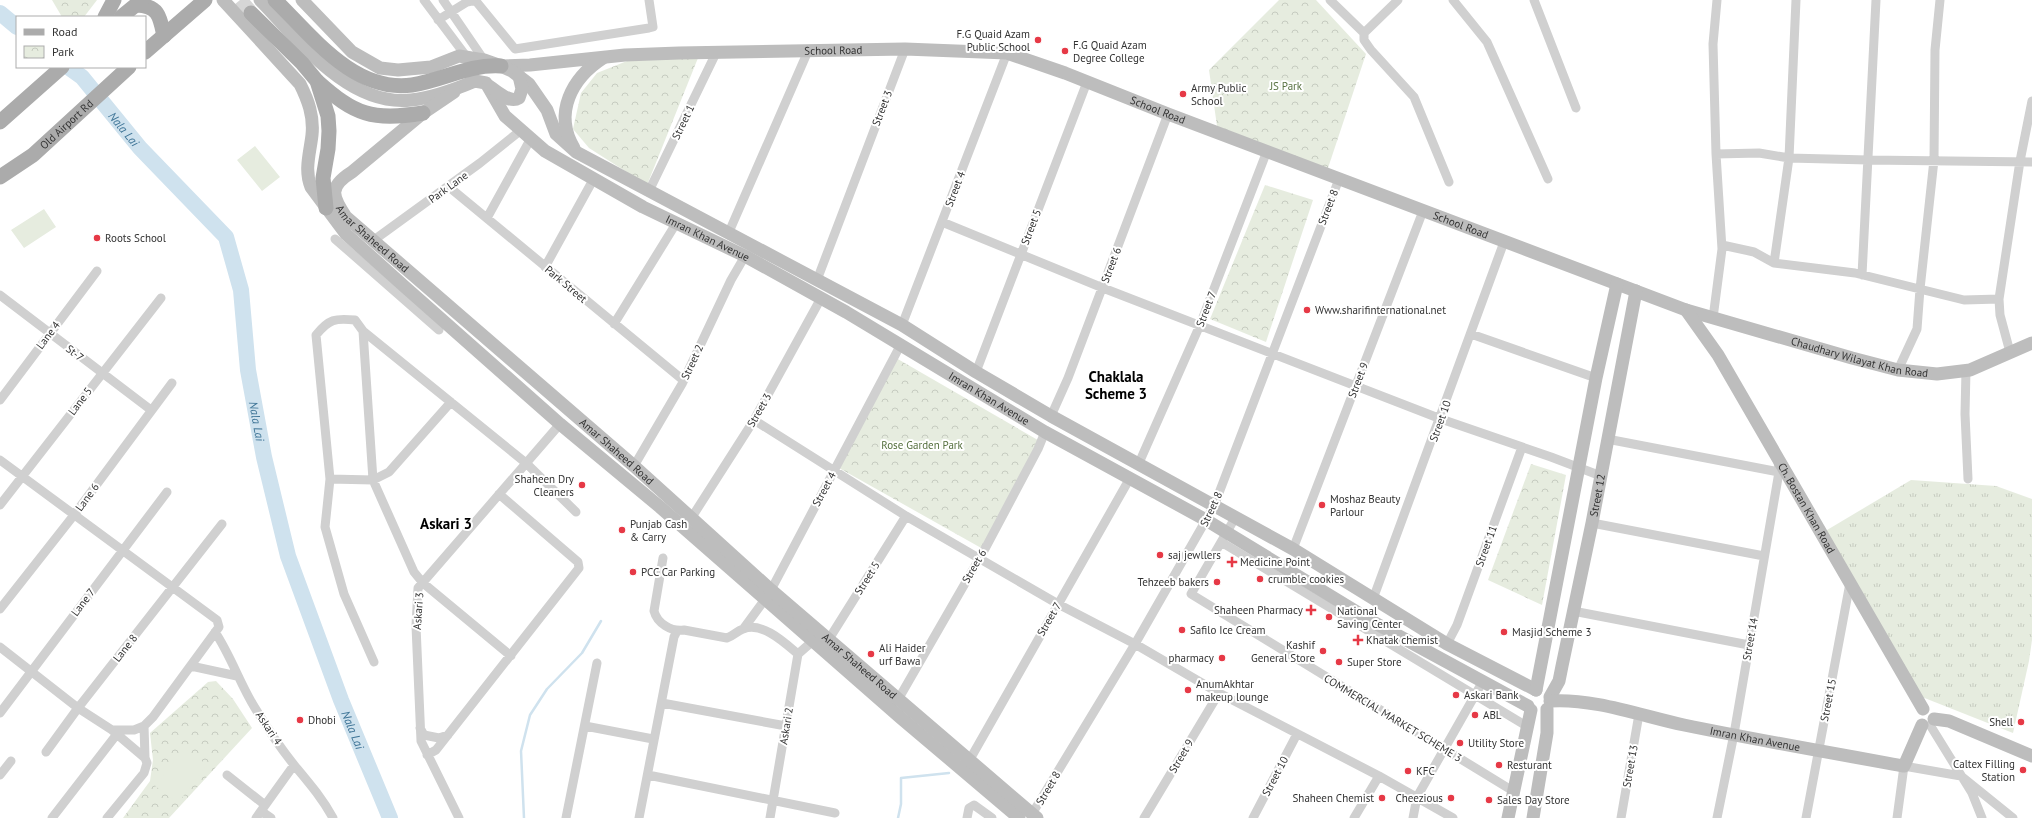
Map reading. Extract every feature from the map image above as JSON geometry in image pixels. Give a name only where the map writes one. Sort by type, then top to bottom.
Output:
[{"type":"main road","points":[[106,16],[114,0]]},
{"type":"main road","points":[[146,51],[205,0]]},
{"type":"main road","name":"Amar Shaheed Road","points":[[223,0],[288,69],[300,84],[307,98],[312,116],[308,181],[326,208],[342,221],[374,240],[692,517],[814,640],[901,718],[1019,818]]},
{"type":"main road","points":[[260,0],[339,79],[356,90],[375,96],[411,100],[466,85],[475,81],[486,83],[508,99],[516,100],[520,98],[522,89],[519,76]]},
{"type":"main road","points":[[275,0],[345,66],[376,82],[395,85],[412,85],[474,67],[501,66]]},
{"type":"main road","points":[[302,0],[352,52],[380,68],[414,70],[431,67],[459,56],[484,60],[501,66]]},
{"type":"main road","points":[[122,16],[140,2],[150,6],[154,9],[161,22],[164,36]]},
{"type":"main road","points":[[251,13],[302,63],[317,81],[340,101],[358,111],[374,116],[397,117],[423,113]]},
{"type":"main road","name":"School Road","points":[[501,66],[530,65],[605,57],[716,53],[905,49],[1007,53],[1686,310]]},
{"type":"main road","points":[[576,152],[569,139],[565,125],[565,109],[568,97],[593,64],[605,57]]},
{"type":"main road","name":"Imran Khan Avenue","points":[[501,66],[519,76],[529,84],[547,110],[556,134],[576,152],[902,325],[976,372],[1051,416],[1293,549],[1447,644],[1536,690]]},
{"type":"main road","points":[[3,119],[61,68]]},
{"type":"main road","name":"Old Airport Rd","points":[[0,177],[33,155],[128,68]]},
{"type":"main road","points":[[317,81],[328,116],[328,149],[323,178],[326,208]]},
{"type":"main road","name":"Imran Khan Avenue","points":[[486,83],[505,116],[520,131],[545,151],[593,180],[643,208],[677,222],[745,256],[820,300],[846,312],[900,346],[1045,432],[1206,520],[1224,537],[1375,623],[1530,708]]},
{"type":"main road","name":"Amar Shaheed Road","points":[[466,85],[423,113],[352,172],[339,180],[334,190],[335,202],[346,234],[402,291],[660,507],[768,594],[829,639],[899,698],[1033,817]]},
{"type":"main road","points":[[1508,818],[1528,727],[1530,708],[1528,696],[1536,690],[1596,378],[1617,284]]},
{"type":"main road","name":"Street 12","points":[[1549,703],[1559,681],[1592,523],[1636,291]]},
{"type":"main road","name":"Chaudhary Wilayat Khan Road","points":[[1686,310],[1898,370],[1937,374],[1966,370],[2032,343]]},
{"type":"main road","name":"Ch. Bostan Khan Road","points":[[1686,310],[1718,355],[1923,710],[1919,712],[1918,718],[1929,723]]},
{"type":"main road","points":[[660,507],[668,496]]},
{"type":"main road","points":[[1533,818],[1547,733],[1549,703],[1546,692],[1536,690]]},
{"type":"main road","name":"Imran Khan Avenue","points":[[1549,703],[1572,702],[1904,766]]},
{"type":"main road","points":[[1530,708],[1538,713],[1549,703]]},
{"type":"main road","points":[[1904,766],[1929,723],[1949,721],[1988,736],[2032,756]]},
{"type":"street","points":[[424,0],[466,56]]},
{"type":"street","points":[[443,0],[484,60]]},
{"type":"street","points":[[438,20],[472,0],[515,49],[653,27],[649,0]]},
{"type":"street","points":[[1330,0],[1364,33],[1364,40],[1370,50],[1398,77],[1414,97],[1449,182]]},
{"type":"street","points":[[1364,33],[1398,0]]},
{"type":"street","points":[[1453,0],[1487,42],[1548,180]]},
{"type":"street","points":[[1534,0],[1576,108]]},
{"type":"street","points":[[1713,318],[1722,245],[1716,154],[1713,44],[1717,0]]},
{"type":"street","points":[[1774,263],[1789,158],[1796,0]]},
{"type":"street","points":[[1862,275],[1876,0]]},
{"type":"street","points":[[1898,370],[1917,329],[1934,160],[1935,50],[1940,0]]},
{"type":"street","name":"Street 3","points":[[817,280],[905,49]]},
{"type":"street","points":[[729,232],[808,51]]},
{"type":"street","name":"Street 1","points":[[649,191],[716,53]]},
{"type":"street","name":"Street 4","points":[[902,325],[1007,53]]},
{"type":"street","name":"Street 5","points":[[976,372],[1087,82]]},
{"type":"street","points":[[2010,352],[2000,315],[1999,299],[2020,161],[2032,101]]},
{"type":"street","name":"Street 6","points":[[1051,416],[1102,288],[1168,114]]},
{"type":"street","name":"Park Lane","points":[[374,240],[449,187],[520,131]]},
{"type":"street","points":[[487,218],[530,140]]},
{"type":"street","name":"Street 7","points":[[1138,463],[1200,325],[1267,152]]},
{"type":"street","points":[[1716,154],[1759,153],[1789,158],[2032,162]]},
{"type":"street","name":"Street 8","points":[[1033,817],[1214,506],[1339,179]]},
{"type":"street","points":[[545,267],[593,180]]},
{"type":"street","name":"Park Street","points":[[449,187],[683,380]]},
{"type":"street","name":"Street 9","points":[[1293,549],[1423,211]]},
{"type":"street","points":[[614,324],[677,222]]},
{"type":"street","points":[[942,222],[1102,288],[1441,419],[1600,476]]},
{"type":"street","points":[[335,239],[402,291],[439,330]]},
{"type":"street","name":"Street 10","points":[[1373,599],[1441,419],[1504,242]]},
{"type":"street","points":[[1722,245],[1754,252],[1774,263],[1862,275],[1964,300],[1999,299]]},
{"type":"street","name":"Street 2","points":[[634,466],[683,380],[731,280],[745,256]]},
{"type":"street","name":"Lane 4","points":[[0,400],[97,270]]},
{"type":"street","name":"St-7","points":[[0,295],[151,410]]},
{"type":"street","name":"Lane 5","points":[[0,505],[161,298]]},
{"type":"street","name":"Street 3","points":[[692,517],[754,420],[820,300]]},
{"type":"street","points":[[374,662],[344,594],[325,527],[330,479],[316,335],[326,323],[338,319],[355,320],[363,331],[526,463],[576,512]]},
{"type":"street","points":[[363,331],[372,480],[414,572],[423,583],[511,656]]},
{"type":"street","points":[[1471,334],[1596,378]]},
{"type":"street","name":"Street 4","points":[[744,628],[768,594],[900,346]]},
{"type":"street","points":[[1966,370],[1965,414],[1968,479]]},
{"type":"street","name":"Lane 6","points":[[0,609],[74,515],[172,383]]},
{"type":"street","points":[[330,479],[372,480],[388,472],[451,402]]},
{"type":"street","points":[[754,420],[834,472],[906,516],[1058,604],[1135,644],[1219,693],[1378,776],[1453,818]]},
{"type":"street","name":"Askari 3","points":[[459,818],[421,741],[416,619],[418,588],[560,424]]},
{"type":"street","name":"Street 6","points":[[899,698],[979,557],[1038,449],[1045,432]]},
{"type":"street","points":[[1607,439],[1779,472]]},
{"type":"street","name":"Street 11","points":[[1447,644],[1457,625],[1522,447]]},
{"type":"street","name":"Street 14","points":[[1717,818],[1734,734],[1779,472],[1778,458]]},
{"type":"street","points":[[0,460],[217,620],[219,627],[154,717],[144,726],[134,730],[114,732],[52,818]]},
{"type":"street","name":"Street 7","points":[[969,761],[1130,478]]},
{"type":"street","name":"Lane 7","points":[[0,713],[30,671],[167,492]]},
{"type":"street","points":[[427,755],[436,750],[511,656],[580,565],[499,494]]},
{"type":"street","name":"Street 5","points":[[829,639],[906,516]]},
{"type":"street","points":[[1235,518],[1224,537],[1475,696],[1528,727]]},
{"type":"street","points":[[1592,523],[1764,556]]},
{"type":"street","name":"Lane 8","points":[[46,752],[78,708],[222,524]]},
{"type":"street","name":"COMMERCIAL MARKET SCHEME 3","points":[[1224,537],[1191,594],[1513,791]]},
{"type":"street","points":[[663,558],[654,611],[656,618],[662,624],[677,631],[684,630],[727,638],[733,636],[744,628],[754,628],[768,631],[782,640],[798,654],[814,640]]},
{"type":"street","name":"Street 15","points":[[1806,818],[1850,582]]},
{"type":"street","points":[[1573,611],[1749,645]]},
{"type":"street","points":[[639,818],[653,739],[662,703],[674,637],[677,631]]},
{"type":"street","name":"Askari 4","points":[[215,632],[224,645],[237,676],[255,708],[294,765],[323,798],[333,818]]},
{"type":"street","points":[[0,647],[78,708],[114,732],[145,758]]},
{"type":"street","name":"Askari 2","points":[[770,818],[798,654]]},
{"type":"street","points":[[566,818],[597,663]]},
{"type":"street","points":[[191,666],[237,676]]},
{"type":"street","points":[[1414,818],[1417,797],[1483,681]]},
{"type":"street","name":"Street 9","points":[[1144,818],[1219,693]]},
{"type":"street","points":[[662,703],[786,726]]},
{"type":"street","name":"Street 13","points":[[1621,818],[1639,714]]},
{"type":"street","points":[[1929,723],[1972,793],[1982,818]]},
{"type":"street","points":[[107,818],[144,773],[147,763],[145,758],[144,726]]},
{"type":"street","points":[[585,726],[653,739]]},
{"type":"street","points":[[420,728],[424,735],[432,738],[448,735]]},
{"type":"street","name":"Street 10","points":[[1253,818],[1297,734]]},
{"type":"street","points":[[0,775],[11,761]]},
{"type":"street","points":[[261,811],[294,765]]},
{"type":"street","points":[[1897,818],[1904,766]]},
{"type":"street","name":"Imran Khan Avenue","points":[[1904,766],[1961,776]]},
{"type":"street","points":[[648,774],[835,813]]},
{"type":"street","points":[[227,775],[261,811],[271,818]]},
{"type":"street","points":[[1354,818],[1378,776]]},
{"type":"street","points":[[1961,776],[2013,818]]},
{"type":"street","points":[[967,818],[969,808],[974,804],[992,818]]},
{"type":"green space","points":[[52,0],[97,0],[85,16],[61,16]]},
{"type":"green space","name":"JS Park","points":[[1279,0],[1316,0],[1366,54],[1326,174],[1218,133],[1209,70]]},
{"type":"green space","points":[[642,55],[698,58],[647,185],[589,148],[573,129],[581,93],[597,73]]},
{"type":"green space","points":[[255,146],[280,177],[262,191],[237,160]]},
{"type":"green space","points":[[1265,185],[1313,200],[1266,342],[1210,319]]},
{"type":"green space","points":[[44,209],[56,227],[24,248],[11,230]]},
{"type":"green space","name":"Rose Garden Park","points":[[896,358],[1043,443],[983,549],[839,468]]},
{"type":"green space","points":[[1531,464],[1566,475],[1542,605],[1488,580]]},
{"type":"green space","points":[[1911,480],[1996,486],[2032,499],[2032,640],[2029,661],[2013,733],[1922,697],[1822,533]]},
{"type":"green space","points":[[216,681],[233,699],[252,728],[169,818],[123,818],[150,781],[153,760],[150,733],[208,682]]},
{"type":"green space","points":[[185,748],[207,765],[178,803],[155,786]]},
{"type":"waterway","name":"Nala Lai","points":[[0,13],[16,26]]},
{"type":"waterway","name":"Nala Lai","points":[[69,68],[82,77],[140,148],[226,237],[241,290],[248,370],[264,457],[288,556],[341,700],[390,818]]},
{"type":"waterway","points":[[524,818],[521,751],[530,715],[547,689],[582,653],[601,621]]},
{"type":"waterway","points":[[898,818],[901,804],[901,778],[949,773]]},
{"type":"tunnel","points":[[240,0],[251,13]]},
{"type":"place","name":"F.G Quaid Azam Public School","points":[[1038,40]]},
{"type":"place","name":"F.G Quaid Azam Degree College","points":[[1065,51]]},
{"type":"place","name":"Army Public School","points":[[1183,94]]},
{"type":"place","name":"Roots School","points":[[97,238]]},
{"type":"place","name":"Www.sharifinternational.net","points":[[1307,310]]},
{"type":"place","name":"Shaheen Dry Cleaners","points":[[582,485]]},
{"type":"place","name":"Moshaz Beauty Parlour","points":[[1322,505]]},
{"type":"place","name":"Punjab Cash & Carry","points":[[622,530]]},
{"type":"place","name":"saj jewllers","points":[[1160,555]]},
{"type":"place","name":"Medicine Point","points":[[1232,562]]},
{"type":"place","name":"PCC Car Parking","points":[[633,572]]},
{"type":"place","name":"crumble cookies","points":[[1260,579]]},
{"type":"place","name":"Tehzeeb bakers","points":[[1217,582]]},
{"type":"place","name":"Shaheen Pharmacy","points":[[1311,610]]},
{"type":"place","name":"National Saving Center","points":[[1329,617]]},
{"type":"place","name":"Safilo Ice Cream","points":[[1182,630]]},
{"type":"place","name":"Masjid Scheme 3","points":[[1504,632]]},
{"type":"place","name":"Khatak chemist","points":[[1358,640]]},
{"type":"place","name":"Kashif General Store","points":[[1323,651]]},
{"type":"place","name":"Ali Haider urf Bawa","points":[[871,654]]},
{"type":"place","name":"pharmacy","points":[[1222,658]]},
{"type":"place","name":"Super Store","points":[[1339,662]]},
{"type":"place","name":"AnumAkhtar makeup lounge","points":[[1188,690]]},
{"type":"place","name":"Askari Bank","points":[[1456,695]]},
{"type":"place","name":"ABL","points":[[1475,715]]},
{"type":"place","name":"Dhobi","points":[[300,720]]},
{"type":"place","name":"Shell","points":[[2021,722]]},
{"type":"place","name":"Utility Store","points":[[1460,743]]},
{"type":"place","name":"Resturant","points":[[1499,765]]},
{"type":"place","name":"Caltex Filling Station","points":[[2023,770]]},
{"type":"place","name":"KFC","points":[[1408,771]]},
{"type":"place","name":"Shaheen Chemist","points":[[1382,798]]},
{"type":"place","name":"Cheezious","points":[[1451,798]]},
{"type":"place","name":"Sales Day Store","points":[[1489,800]]},
{"type":"district","name":"Chaklala Scheme 3","points":[[1116,384]]},
{"type":"district","name":"Askari 3","points":[[446,523]]}]
